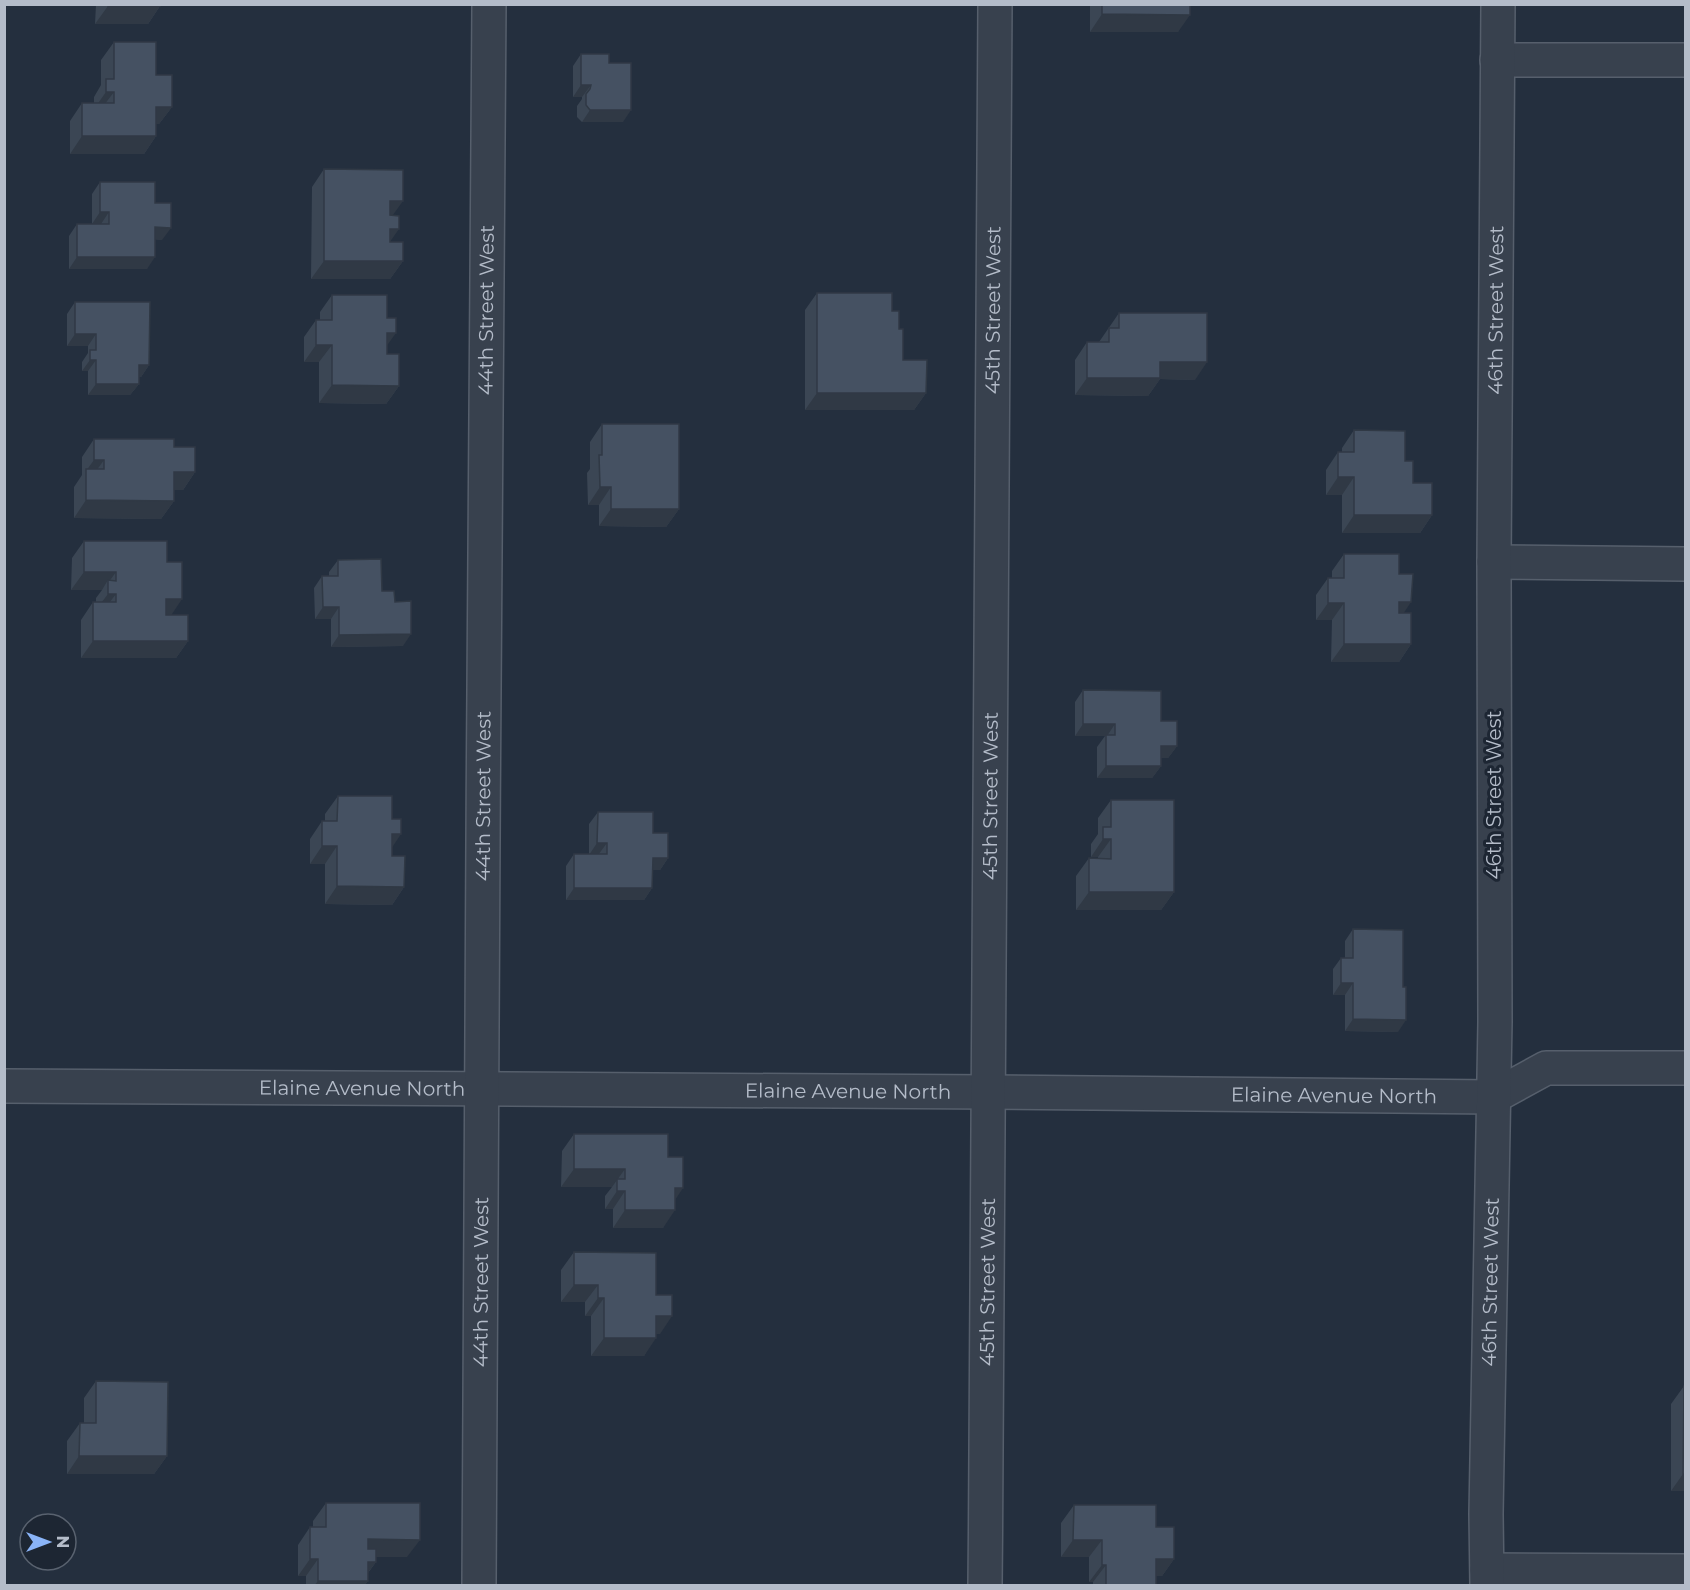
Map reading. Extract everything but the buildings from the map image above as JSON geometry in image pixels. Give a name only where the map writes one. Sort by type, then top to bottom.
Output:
[{"type":"street","name":"44th Street West","points":[[479,1586],[489,4]]},
{"type":"street","name":"45th Street West","points":[[985,1586],[995,4]]},
{"type":"street","name":"46th Street West","points":[[1487,1578],[1486,1502],[1495,1022],[1494,562],[1498,4]]},
{"type":"street","points":[[1497,60],[1686,60]]},
{"type":"street","points":[[1494,562],[1686,564]]},
{"type":"street","name":"Elaine Avenue North","points":[[4,1086],[1493,1097],[1546,1068],[1686,1068]]},
{"type":"street","points":[[1487,1578],[1686,1571]]}]
